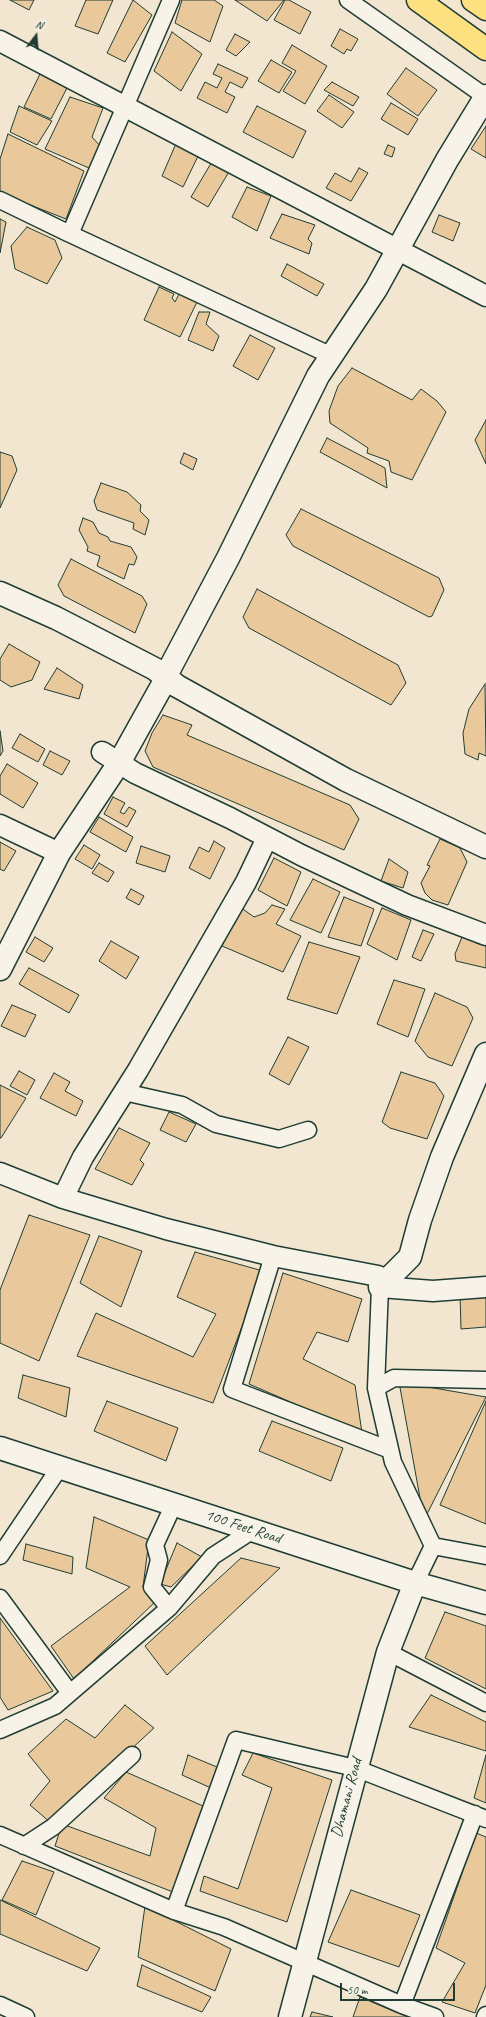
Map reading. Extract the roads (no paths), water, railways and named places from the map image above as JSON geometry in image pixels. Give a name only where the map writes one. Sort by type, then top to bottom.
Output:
[{"type":"highway","points":[[418,0],[486,48]]},
{"type":"highway","points":[[473,0],[486,9]]},
{"type":"main road","points":[[0,969],[59,853],[111,757],[166,678],[228,558],[318,376],[376,289],[396,250],[447,160],[486,96]]},
{"type":"main road","points":[[0,593],[56,618],[155,669],[177,686],[346,780],[486,847]]},
{"type":"main road","points":[[380,1287],[410,1257],[420,1220],[442,1157],[486,1054]]},
{"type":"main road","name":"100 Feet Road","points":[[0,1448],[415,1583],[486,1604]]},
{"type":"main road","name":"Dhamani Road","points":[[290,2017],[355,1768],[388,1652],[415,1583]]},
{"type":"street","points":[[70,234],[171,0]]},
{"type":"street","points":[[348,0],[486,96]]},
{"type":"street","points":[[0,41],[486,296]]},
{"type":"street","points":[[0,200],[332,356]]},
{"type":"street","points":[[111,757],[134,773],[230,818],[267,838],[407,905],[486,935]]},
{"type":"street","points":[[0,825],[59,853]]},
{"type":"street","points":[[63,1198],[83,1157],[124,1092],[246,882],[267,838]]},
{"type":"street","points":[[124,1092],[182,1104],[216,1124],[279,1139],[308,1130]]},
{"type":"street","points":[[0,1173],[63,1198],[166,1229],[273,1256],[378,1276],[380,1287],[376,1388],[393,1462],[433,1546]]},
{"type":"street","points":[[273,1256],[232,1389],[390,1450]]},
{"type":"street","points":[[380,1287],[433,1291],[486,1287]]},
{"type":"street","points":[[376,1388],[394,1378],[486,1380]]},
{"type":"street","points":[[0,1556],[60,1467]]},
{"type":"street","points":[[169,1608],[152,1587],[159,1560],[155,1545],[174,1504]]},
{"type":"street","points":[[0,1730],[55,1706],[169,1608],[213,1556],[253,1530]]},
{"type":"street","points":[[433,1546],[486,1556]]},
{"type":"street","points":[[415,1583],[433,1546]]},
{"type":"street","points":[[0,1598],[70,1693]]},
{"type":"street","points":[[388,1652],[486,1703]]},
{"type":"street","points":[[174,1911],[236,1740],[355,1768],[481,1816],[402,2005]]},
{"type":"street","points":[[24,1846],[53,1827],[132,1755]]},
{"type":"street","points":[[0,1834],[24,1846],[174,1911],[224,1927],[402,2005],[435,2017]]},
{"type":"street","points":[[0,2005],[26,2017]]}]
